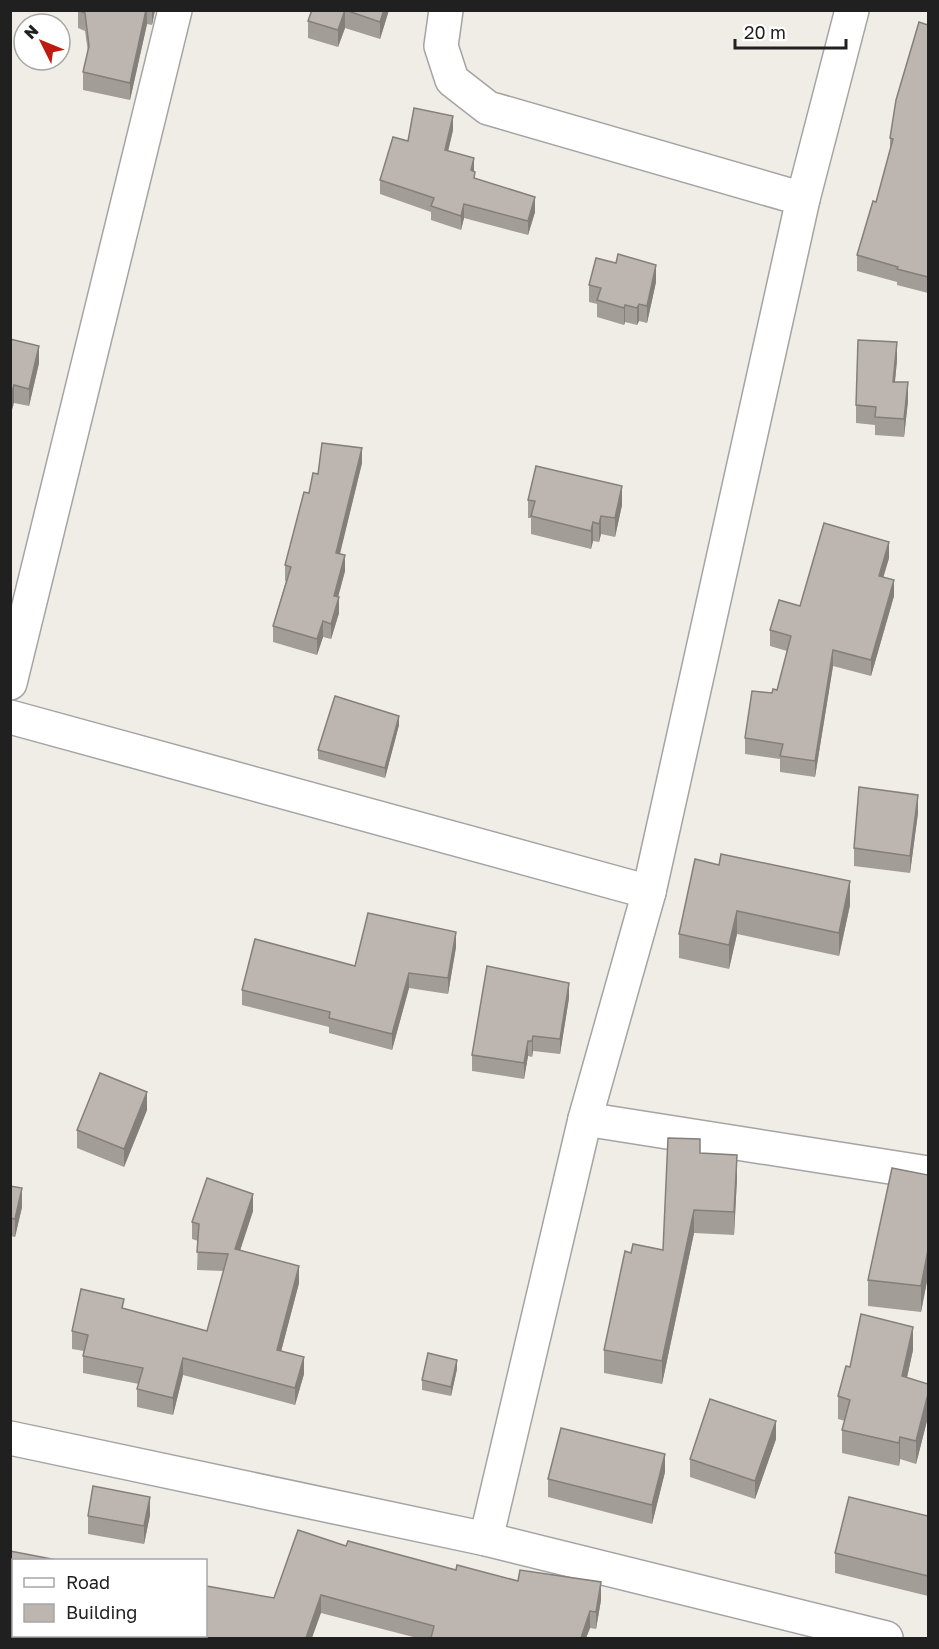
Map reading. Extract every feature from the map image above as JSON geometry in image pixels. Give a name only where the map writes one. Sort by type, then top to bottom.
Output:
[{"type":"street","points":[[10,683],[175,10]]},
{"type":"street","points":[[446,10],[441,46],[452,80],[488,108],[803,199]]},
{"type":"street","points":[[486,1539],[585,1119],[649,892],[803,199],[852,10]]},
{"type":"street","points":[[10,717],[649,892]]},
{"type":"street","points":[[585,1119],[928,1173]]},
{"type":"street","points":[[10,1438],[486,1539],[886,1638]]},
{"type":"building","points":[[78,10],[146,10],[130,83],[83,72],[89,46],[85,13]]},
{"type":"building","points":[[312,10],[345,10],[338,30],[308,21]]},
{"type":"building","points":[[345,10],[384,10],[380,22]]},
{"type":"building","points":[[919,22],[928,25],[928,277],[857,255],[873,201],[876,202],[893,139],[890,138],[896,100]]},
{"type":"building","points":[[414,108],[453,116],[445,150],[474,158],[471,170],[475,172],[474,178],[535,197],[528,221],[464,204],[461,216],[431,206],[434,198],[380,180],[393,137],[408,141]]},
{"type":"building","points":[[618,254],[656,265],[647,306],[639,304],[637,308],[625,305],[624,308],[597,300],[601,288],[589,285],[596,258],[616,263]]},
{"type":"building","points":[[10,339],[39,346],[29,389],[14,385],[10,400]]},
{"type":"building","points":[[858,340],[897,342],[893,382],[908,382],[904,419],[875,417],[876,407],[856,405]]},
{"type":"building","points":[[322,443],[362,448],[336,553],[345,555],[334,596],[339,597],[331,624],[323,621],[317,639],[273,626],[291,567],[285,565],[304,492],[309,493],[313,473],[318,474]]},
{"type":"building","points":[[536,466],[622,486],[615,518],[601,516],[599,524],[593,522],[591,531],[531,516],[535,501],[528,500]]},
{"type":"building","points":[[824,523],[889,542],[879,576],[894,580],[871,660],[833,650],[815,761],[780,756],[783,744],[745,738],[752,691],[772,693],[773,689],[777,690],[791,636],[770,630],[779,600],[800,606]]},
{"type":"building","points":[[335,696],[399,716],[385,768],[318,750]]},
{"type":"building","points":[[859,787],[918,795],[910,856],[854,848]]},
{"type":"building","points":[[721,854],[850,881],[839,933],[737,911],[729,945],[679,934],[695,859],[719,865]]},
{"type":"building","points":[[368,913],[456,932],[448,978],[409,973],[392,1034],[329,1018],[330,1012],[242,990],[255,939],[355,966]]},
{"type":"building","points":[[487,966],[569,983],[560,1039],[533,1036],[532,1041],[528,1041],[524,1063],[472,1055]]},
{"type":"building","points":[[100,1073],[147,1092],[124,1149],[77,1130]]},
{"type":"building","points":[[668,1138],[700,1139],[700,1153],[737,1155],[734,1212],[694,1210],[662,1361],[604,1350],[625,1251],[631,1253],[633,1244],[663,1250]]},
{"type":"building","points":[[892,1168],[928,1175],[928,1250],[921,1286],[868,1280]]},
{"type":"building","points":[[207,1178],[253,1194],[235,1249],[299,1266],[277,1350],[304,1357],[295,1388],[183,1358],[173,1398],[137,1389],[143,1368],[83,1356],[88,1335],[72,1331],[81,1289],[124,1299],[122,1308],[207,1331],[228,1254],[197,1252],[199,1224],[192,1222]]},
{"type":"building","points":[[10,1186],[22,1188],[15,1219],[10,1218]]},
{"type":"building","points":[[861,1314],[913,1327],[902,1376],[928,1384],[928,1394],[916,1441],[900,1437],[899,1443],[842,1430],[850,1400],[838,1396],[846,1366],[850,1367]]},
{"type":"building","points":[[428,1353],[457,1360],[451,1387],[422,1380]]},
{"type":"building","points":[[710,1399],[776,1421],[755,1481],[690,1459]]},
{"type":"building","points":[[561,1428],[665,1454],[652,1505],[548,1479]]},
{"type":"building","points":[[93,1486],[150,1497],[144,1526],[88,1516]]},
{"type":"building","points":[[849,1497],[928,1516],[928,1576],[835,1553]]},
{"type":"building","points":[[298,1530],[346,1546],[348,1541],[456,1570],[457,1565],[518,1581],[520,1570],[601,1582],[596,1612],[590,1611],[581,1638],[431,1638],[434,1626],[321,1595],[306,1638],[104,1638],[207,1637],[207,1586],[274,1598]]},
{"type":"building","points":[[10,1551],[52,1559],[12,1559],[12,1637],[40,1637],[10,1638]]}]
